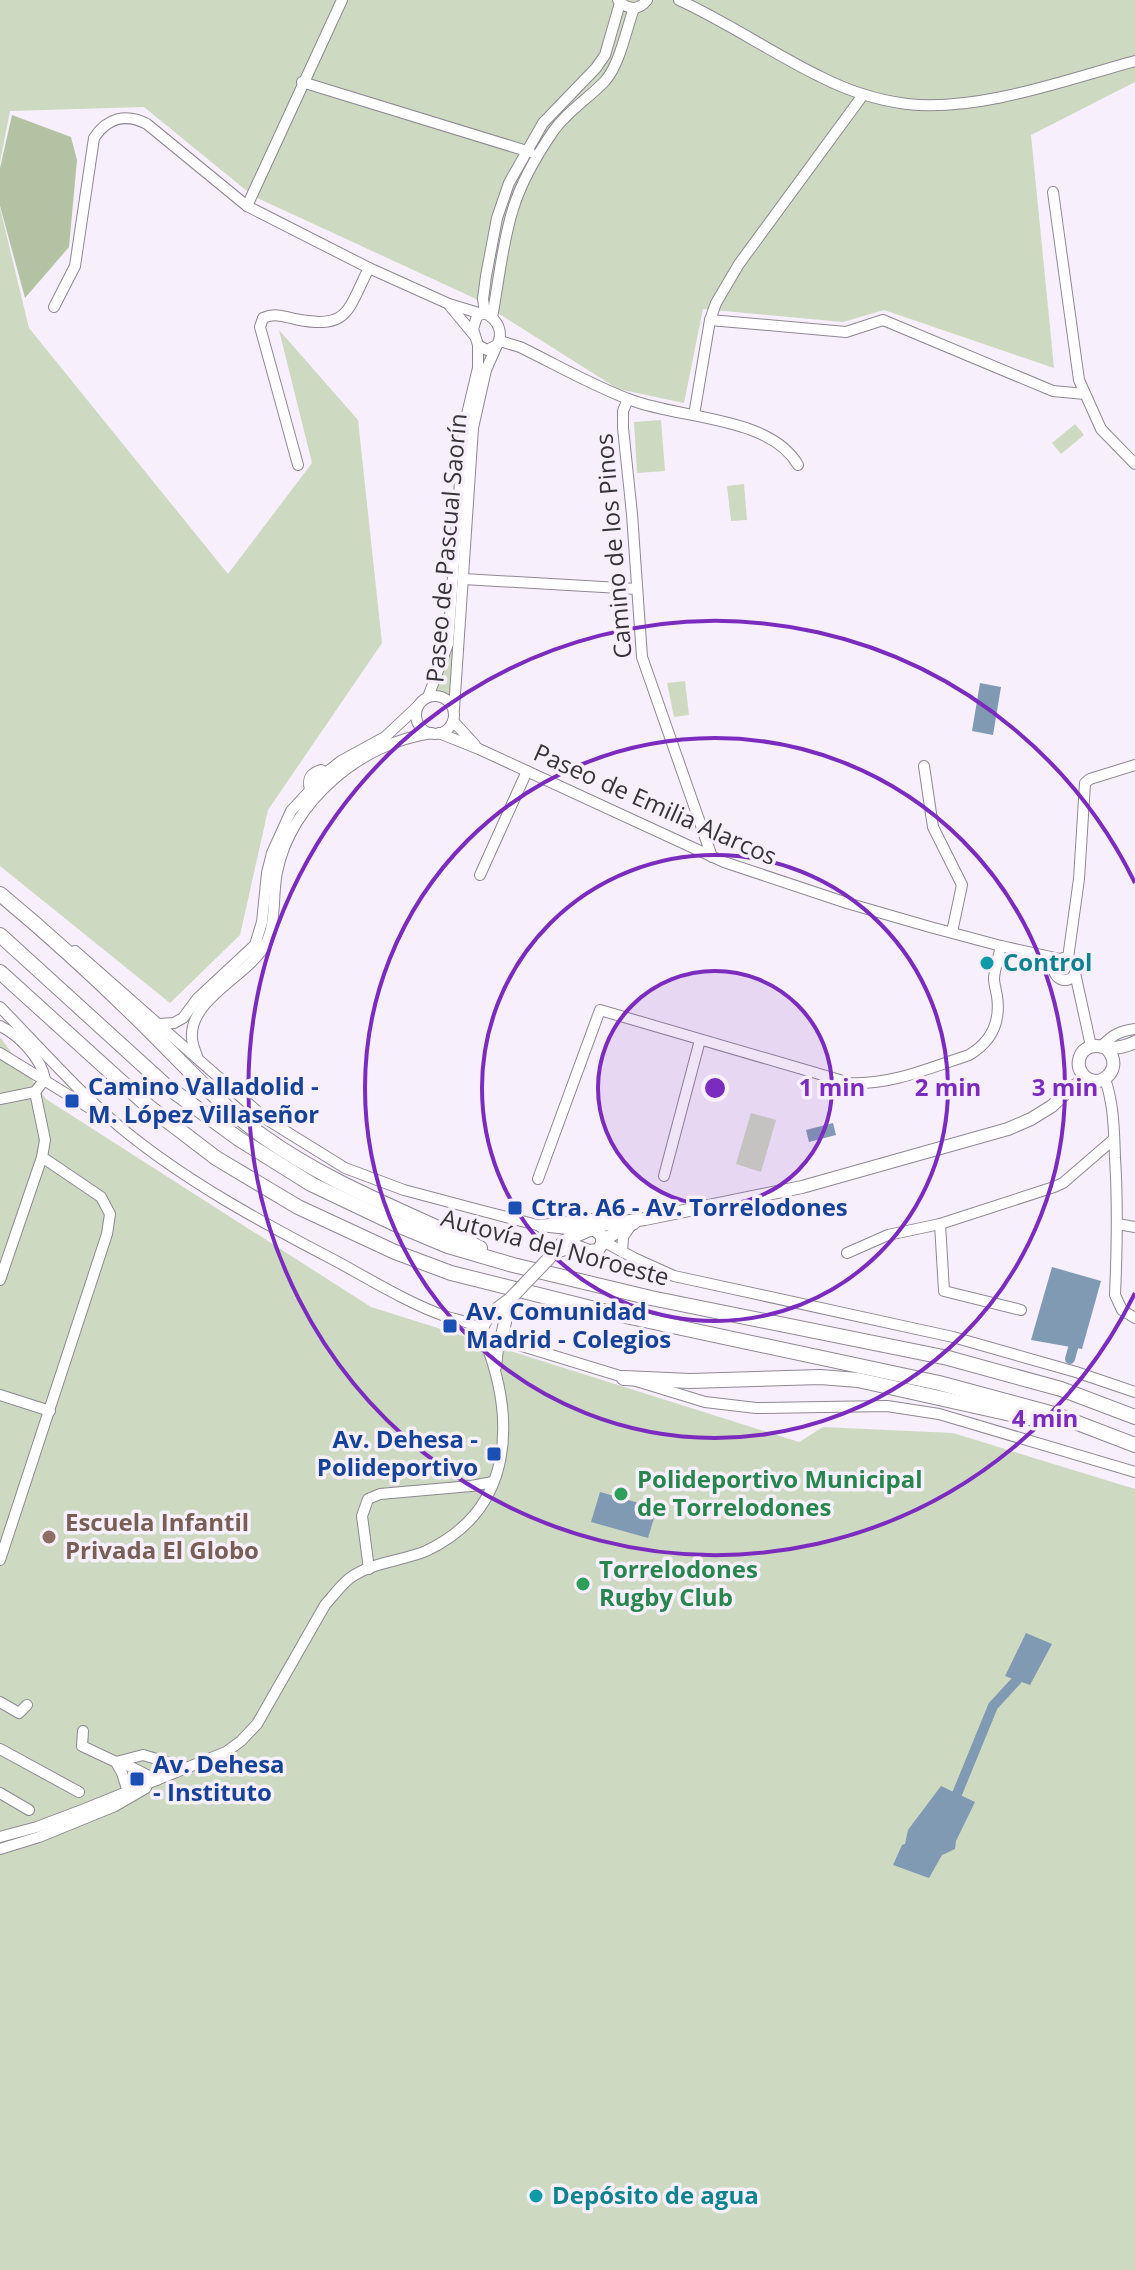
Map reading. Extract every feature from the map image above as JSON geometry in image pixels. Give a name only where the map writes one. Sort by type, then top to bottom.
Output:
[{"type":"highway","points":[[0,894],[117,998],[262,1136],[353,1190],[513,1265]]},
{"type":"highway","name":"Autovía del Noroeste","points":[[0,935],[165,1085],[239,1139],[311,1184],[393,1223],[448,1246],[513,1265],[651,1298],[948,1358],[1061,1389],[1135,1417]]},
{"type":"highway","name":"Autovía del Noroeste","points":[[0,972],[148,1106],[216,1158],[298,1207],[395,1252],[451,1273],[607,1312],[939,1383],[1054,1414],[1129,1442]]},
{"type":"highway","points":[[624,1378],[690,1381],[809,1377],[858,1380],[1129,1442]]},
{"type":"main road","points":[[1103,1050],[1113,1070],[1099,1081],[1083,1073],[1079,1058],[1086,1049],[1103,1050],[1131,1044]]},
{"type":"main road","points":[[501,1311],[503,1333],[499,1339],[490,1342],[482,1336],[483,1324],[501,1311],[564,1241],[586,1231],[619,1221],[645,1219],[802,1187],[996,1133],[1031,1119],[1052,1106],[1083,1073]]},
{"type":"main road","points":[[541,1226],[587,1222],[656,1209],[672,1213]]},
{"type":"main road","points":[[555,1252],[576,1246],[595,1251],[603,1241],[645,1219]]},
{"type":"main road","points":[[586,1231],[599,1232],[603,1241]]},
{"type":"main road","points":[[583,1248],[581,1242],[586,1231]]},
{"type":"street","points":[[247,206],[342,0]]},
{"type":"street","points":[[619,1],[624,6],[634,8],[644,5],[647,0]]},
{"type":"street","points":[[679,0],[821,77],[863,95],[908,104],[969,103],[1135,61]]},
{"type":"street","points":[[487,315],[483,299],[497,218],[509,183],[543,123],[605,55],[619,1]]},
{"type":"street","points":[[487,315],[514,207],[554,130],[607,79],[619,58],[634,8]]},
{"type":"street","points":[[302,82],[539,156]]},
{"type":"street","points":[[694,415],[710,320],[716,303],[739,264],[863,95]]},
{"type":"street","points":[[54,307],[75,266],[94,138],[111,120],[137,119],[247,206],[369,268],[449,304],[487,315],[499,326],[498,343]]},
{"type":"street","points":[[1053,192],[1079,380],[1101,429],[1135,464]]},
{"type":"street","points":[[298,465],[260,327],[263,318],[272,314],[325,323],[338,320],[347,311],[369,268]]},
{"type":"street","points":[[449,304],[487,350],[498,343],[520,347],[628,399],[751,430],[777,441],[791,452],[798,465]]},
{"type":"street","points":[[476,340],[477,316],[487,315]]},
{"type":"street","points":[[710,320],[846,332],[883,320],[1053,391],[1085,394]]},
{"type":"street","name":"Paseo de Pascual Saorín","points":[[428,697],[448,644],[464,427],[478,368],[476,340]]},
{"type":"street","name":"Paseo de Pascual Saorín","points":[[454,709],[473,428],[486,370],[498,343]]},
{"type":"street","name":"Camino de los Pinos","points":[[628,399],[623,411],[623,428],[642,657],[712,857]]},
{"type":"street","points":[[463,579],[637,589]]},
{"type":"street","points":[[434,695],[447,699],[454,709],[450,727],[436,733],[426,732],[418,723],[416,711],[428,697],[434,695]]},
{"type":"street","name":"Paseo de Pascual Saorín","points":[[188,1021],[263,949],[272,925],[276,874],[281,856],[313,792],[341,761],[385,737],[418,706]]},
{"type":"street","name":"Paseo de Emilia Alarcos","points":[[453,721],[479,749]]},
{"type":"street","name":"Paseo de Pascual Saorín","points":[[330,775],[393,743],[412,736],[436,733]]},
{"type":"street","name":"Paseo de Emilia Alarcos","points":[[436,733],[479,749],[712,857],[847,903],[1001,946],[1064,958]]},
{"type":"street","points":[[1075,973],[1072,977],[1058,976],[1055,964],[1064,958],[1079,879],[1085,783],[1135,765]]},
{"type":"street","points":[[924,766],[933,827],[962,885],[952,932]]},
{"type":"street","points":[[480,875],[527,771]]},
{"type":"street","points":[[680,842],[691,840],[700,824]]},
{"type":"street","points":[[0,888],[266,1119],[311,1149],[345,1168],[404,1190],[541,1226],[586,1231]]},
{"type":"street","points":[[538,1179],[600,1010],[850,1083],[890,1081],[969,1055],[989,1038],[996,1027],[999,1013],[994,976],[1001,946]]},
{"type":"street","name":"Paseo de Emilia Alarcos","points":[[1026,951],[1058,976],[1081,1004]]},
{"type":"street","points":[[1064,958],[1075,964],[1081,1004],[1103,1050]]},
{"type":"street","points":[[0,1007],[79,1090],[123,1129]]},
{"type":"street","points":[[159,1024],[188,1021],[198,1058]]},
{"type":"street","points":[[0,1026],[10,1031],[36,1058],[45,1079],[35,1092],[0,1099]]},
{"type":"street","points":[[1103,1050],[1109,1038],[1120,1031],[1135,1029]]},
{"type":"street","points":[[664,1176],[700,1040]]},
{"type":"street","points":[[0,1053],[123,1129],[200,1184],[267,1225],[439,1314],[477,1327],[496,1369]]},
{"type":"street","points":[[1105,1079],[1110,1094],[1118,1224],[1115,1295],[1122,1310],[1135,1318]]},
{"type":"street","points":[[0,1280],[42,1157],[45,1140],[35,1092]]},
{"type":"street","points":[[847,1253],[888,1235],[940,1224],[1054,1187],[1063,1183],[1114,1139]]},
{"type":"street","points":[[0,1560],[107,1234],[110,1214],[101,1197],[42,1157]]},
{"type":"street","points":[[940,1224],[944,1291],[1021,1310]]},
{"type":"street","points":[[1118,1224],[1135,1227]]},
{"type":"street","points":[[622,1252],[623,1237],[631,1225]]},
{"type":"street","points":[[603,1241],[674,1276],[953,1337],[1135,1392]]},
{"type":"street","points":[[0,1837],[37,1827],[226,1752],[257,1724],[325,1605],[351,1577],[442,1542],[478,1511],[500,1463],[504,1440],[496,1369],[499,1339],[705,1402],[756,1408],[887,1406],[939,1414],[1135,1472]]},
{"type":"street","points":[[496,1369],[501,1357],[508,1351],[531,1349]]},
{"type":"street","points":[[0,1395],[50,1411]]},
{"type":"street","points":[[369,1569],[362,1516],[368,1499],[380,1494],[493,1482]]},
{"type":"street","points":[[0,1702],[19,1713],[27,1705]]},
{"type":"street","points":[[83,1731],[82,1746],[157,1780]]},
{"type":"street","points":[[0,1749],[79,1792]]},
{"type":"street","points":[[119,1762],[143,1755],[188,1768]]},
{"type":"street","points":[[119,1762],[128,1792]]},
{"type":"street","points":[[0,1849],[39,1837],[123,1803],[157,1780]]},
{"type":"street","points":[[0,1793],[29,1810]]},
{"type":"green space","points":[[0,0],[1135,0],[1135,82],[1031,135],[1054,368],[884,310],[843,322],[703,309],[684,403],[618,389],[474,298],[253,196],[144,107],[10,111],[0,162]]},
{"type":"green space","points":[[12,115],[71,137],[77,160],[69,247],[25,298],[0,206],[0,168]]},
{"type":"green space","points":[[0,208],[29,328],[228,574],[312,463],[279,330],[358,420],[382,643],[268,810],[240,935],[170,1003],[0,866]]},
{"type":"green space","points":[[488,354],[471,427],[451,698],[441,692],[433,692],[446,662],[467,428],[483,355]]},
{"type":"green space","points":[[661,420],[665,471],[637,473],[634,422]]},
{"type":"green space","points":[[1075,424],[1084,435],[1061,454],[1052,443]]},
{"type":"green space","points":[[744,484],[747,520],[731,521],[727,486]]},
{"type":"green space","points":[[685,681],[689,715],[674,717],[667,683]]},
{"type":"green space","points":[[0,1037],[46,1099],[371,1307],[799,1442],[823,1427],[953,1433],[1135,1489],[1135,2270],[0,2270]]},
{"type":"green space","points":[[751,1113],[776,1120],[761,1172],[736,1164]]},
{"type":"water","points":[[980,683],[1001,687],[993,735],[972,731]]},
{"type":"water","points":[[833,1123],[836,1135],[809,1142],[806,1130]]},
{"type":"water","points":[[1052,1267],[1101,1281],[1082,1349],[1031,1340]]},
{"type":"water","points":[[600,1492],[657,1508],[648,1538],[591,1522]]},
{"type":"water","points":[[1026,1633],[1052,1644],[1030,1685],[1005,1676]]},
{"type":"water","points":[[941,1786],[975,1802],[955,1849],[942,1855],[929,1878],[893,1865],[905,1844],[908,1830]]},
{"type":"waterway","points":[[1070,1359],[1076,1337]]},
{"type":"waterway","points":[[957,1794],[993,1706],[1024,1670]]},
{"type":"place","name":"Control","points":[[987,963]]},
{"type":"place","name":"Camino Valladolid - M. López Villaseñor","points":[[72,1101]]},
{"type":"place","name":"Ctra. A6 - Av. Torrelodones","points":[[515,1208]]},
{"type":"place","name":"Av. Comunidad Madrid - Colegios","points":[[450,1326]]},
{"type":"place","name":"Av. Dehesa - Polideportivo","points":[[494,1454]]},
{"type":"place","name":"Polideportivo Municipal de Torrelodones","points":[[621,1494]]},
{"type":"place","name":"Escuela Infantil Privada El Globo","points":[[49,1537]]},
{"type":"place","name":"Torrelodones Rugby Club","points":[[583,1584]]},
{"type":"place","name":"Av. Dehesa - Instituto","points":[[137,1779]]},
{"type":"place","name":"Depósito de agua","points":[[536,2196]]}]
